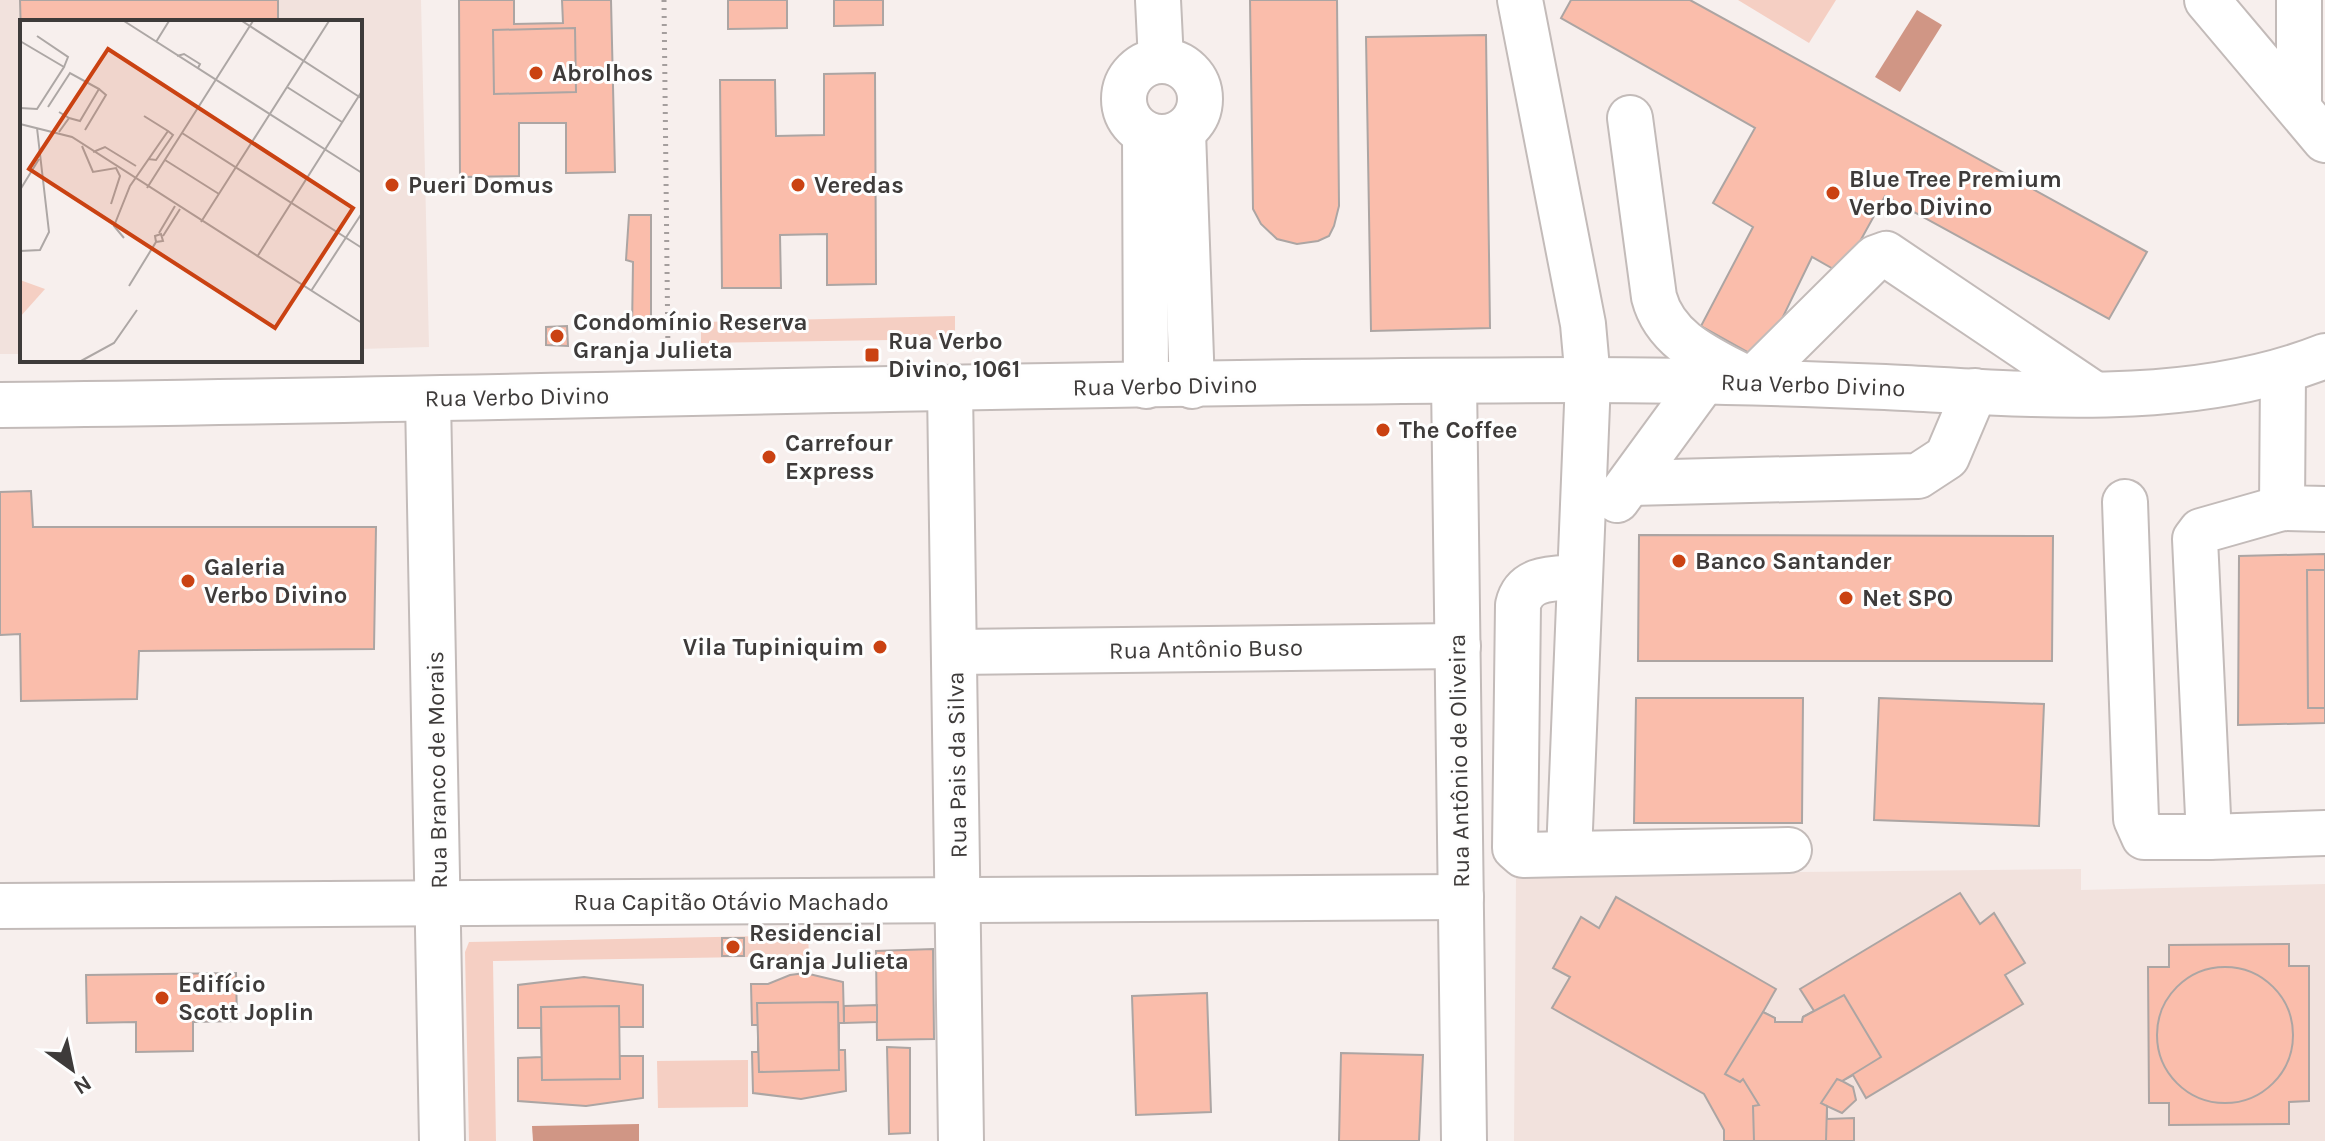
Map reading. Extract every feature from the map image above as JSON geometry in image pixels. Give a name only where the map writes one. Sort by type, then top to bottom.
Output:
[{"type":"street","points":[[1158,0],[1161,61]]},
{"type":"street","points":[[1520,0],[1583,324],[1588,380],[1569,854]]},
{"type":"street","points":[[2207,0],[2312,124]]},
{"type":"street","points":[[2299,0],[2312,124]]},
{"type":"street","points":[[1161,61],[1188,71],[1199,88],[1197,117],[1164,133],[1125,111],[1125,92],[1134,73],[1161,61]]},
{"type":"street","points":[[1630,118],[1656,307],[1692,360],[1631,483],[1581,562],[1537,581],[1524,591],[1518,605],[1515,848],[1523,855],[1789,850]]},
{"type":"street","points":[[1164,133],[1192,386]]},
{"type":"street","points":[[1146,386],[1164,133]]},
{"type":"street","points":[[1751,381],[1875,258],[1886,254],[2091,392]]},
{"type":"street","name":"Rua Verbo Divino","points":[[0,405],[1588,380],[1692,360],[1751,381],[1975,391],[2180,393],[2283,373],[2325,356]]},
{"type":"street","points":[[2282,508],[2283,373]]},
{"type":"street","name":"Rua Antônio de Oliveira","points":[[1454,381],[1464,1141]]},
{"type":"street","name":"Rua Pais da Silva","points":[[950,389],[961,1141]]},
{"type":"street","points":[[1631,483],[1918,476],[1947,457],[1975,391]]},
{"type":"street","name":"Rua Branco de Morais","points":[[428,399],[440,904],[442,1141]]},
{"type":"street","points":[[2125,502],[2136,819],[2144,837],[2325,833]]},
{"type":"street","points":[[2209,837],[2194,570],[2195,539],[2201,531],[2282,508],[2325,509]]},
{"type":"street","points":[[2128,570],[2194,570]]},
{"type":"street","name":"Rua Antônio Buso","points":[[955,652],[1458,646]]},
{"type":"street","name":"Rua Capitão Otávio Machado","points":[[0,906],[1461,897]]},
{"type":"path","points":[[664,0],[668,356]]},
{"type":"shaded area","name":"Pueri Domus","points":[[0,0],[421,0],[429,347],[362,349],[362,20],[20,20],[20,354],[0,354]]},
{"type":"shaded area","points":[[1738,0],[1836,0],[1809,43]]},
{"type":"shaded area","points":[[1917,10],[1942,25],[1900,92],[1875,77]]},
{"type":"shaded area","points":[[955,316],[955,339],[701,343],[701,322]]},
{"type":"shaded area","points":[[2081,869],[2081,890],[2325,884],[2325,1141],[1514,1141],[1516,875]]},
{"type":"shaded area","points":[[808,935],[809,956],[493,961],[496,1141],[469,1141],[465,952],[469,942]]},
{"type":"shaded area","points":[[748,1060],[748,1107],[658,1108],[657,1061]]},
{"type":"shaded area","points":[[639,1124],[639,1141],[533,1141],[532,1126]]},
{"type":"building","points":[[20,0],[278,0],[278,20],[21,20]]},
{"type":"building","name":"Abrolhos","points":[[459,0],[514,0],[514,24],[563,23],[562,0],[611,0],[615,172],[566,173],[566,123],[519,123],[519,176],[460,177]]},
{"type":"building","points":[[728,0],[787,0],[787,28],[728,29]]},
{"type":"building","points":[[834,0],[883,0],[883,25],[834,26]]},
{"type":"building","points":[[1250,0],[1337,0],[1339,206],[1329,236],[1318,241],[1297,244],[1277,239],[1261,224],[1253,209]]},
{"type":"building","points":[[1571,0],[1690,0],[2147,252],[2109,319],[1885,196],[1842,274],[1812,257],[1762,360],[1701,326],[1753,227],[1713,203],[1755,128],[1561,18]]},
{"type":"building","points":[[575,28],[576,92],[494,94],[493,30]]},
{"type":"building","points":[[1486,35],[1490,328],[1371,331],[1366,37]]},
{"type":"building","name":"Veredas","points":[[875,73],[876,284],[827,285],[827,234],[780,235],[781,288],[722,288],[720,80],[775,80],[776,136],[824,135],[824,74]]},
{"type":"building","points":[[629,215],[651,215],[651,330],[632,330],[633,262],[626,260]]},
{"type":"building","name":"Condomínio Reserva Granja Julieta","points":[[567,326],[568,346],[546,345],[546,327]]},
{"type":"building","name":"Galeria Verbo Divino","points":[[31,491],[33,527],[376,527],[374,649],[139,651],[137,699],[21,701],[20,634],[0,635],[0,492]]},
{"type":"building","name":"Net SPO","points":[[1639,535],[2053,536],[2052,661],[1638,661]]},
{"type":"building","points":[[2325,554],[2325,723],[2238,725],[2239,556]]},
{"type":"building","points":[[2307,570],[2325,570],[2325,708],[2308,708]]},
{"type":"building","points":[[1636,698],[1803,698],[1802,823],[1634,823]]},
{"type":"building","points":[[1879,698],[2044,704],[2039,826],[1874,820]]},
{"type":"building","points":[[1960,893],[1980,924],[1994,913],[2025,963],[2005,975],[2023,1004],[1866,1098],[1853,1075],[1842,1081],[1853,1087],[1856,1100],[1842,1113],[1827,1106],[1827,1119],[1854,1118],[1854,1141],[1724,1141],[1724,1130],[1704,1094],[1552,1008],[1570,977],[1553,968],[1581,917],[1599,928],[1616,897],[1776,989],[1763,1012],[1775,1018],[1775,1022],[1802,1022],[1803,1017],[1814,1011],[1800,989]]},
{"type":"building","name":"Residencial Granja Julieta","points":[[722,938],[744,938],[744,956],[722,956]]},
{"type":"building","points":[[2289,944],[2289,966],[2309,966],[2309,1101],[2289,1102],[2289,1124],[2169,1125],[2169,1103],[2149,1103],[2148,967],[2169,967],[2169,945]]},
{"type":"building","points":[[933,949],[934,1039],[877,1040],[876,951]]},
{"type":"building","points":[[2225,967],[2251,972],[2273,987],[2288,1009],[2293,1035],[2288,1061],[2273,1083],[2251,1098],[2225,1103],[2199,1098],[2177,1083],[2162,1061],[2157,1035],[2162,1009],[2177,987],[2199,972]]},
{"type":"building","name":"Edifício Scott Joplin","points":[[236,973],[237,1021],[193,1022],[193,1051],[136,1052],[136,1022],[87,1023],[86,975]]},
{"type":"building","points":[[805,973],[843,982],[844,1023],[839,1023],[839,1050],[845,1050],[846,1091],[801,1099],[753,1093],[752,1052],[758,1052],[758,1025],[752,1025],[751,984],[768,984]]},
{"type":"building","points":[[584,977],[643,985],[643,1027],[619,1027],[619,1056],[643,1056],[643,1098],[586,1106],[518,1101],[518,1058],[542,1057],[541,1028],[518,1028],[518,985]]},
{"type":"building","points":[[1207,993],[1211,1112],[1136,1115],[1132,996]]},
{"type":"building","points":[[1844,995],[1881,1057],[1842,1081],[1837,1079],[1821,1103],[1827,1106],[1826,1141],[1754,1141],[1753,1106],[1759,1105],[1743,1079],[1740,1082],[1725,1074],[1763,1012],[1775,1018],[1775,1022],[1802,1022],[1803,1017]]},
{"type":"building","points":[[838,1002],[839,1070],[759,1072],[757,1003]]},
{"type":"building","points":[[877,1005],[877,1022],[844,1023],[844,1006]]},
{"type":"building","points":[[619,1006],[620,1079],[542,1080],[541,1007]]},
{"type":"building","points":[[887,1047],[910,1048],[910,1133],[889,1134]]},
{"type":"building","points":[[1341,1053],[1423,1055],[1419,1141],[1339,1141]]},
{"type":"place","name":"Abrolhos","points":[[536,73]]},
{"type":"place","name":"Pueri Domus","points":[[392,185]]},
{"type":"place","name":"Veredas","points":[[798,185]]},
{"type":"place","name":"Blue Tree Premium Verbo Divino","points":[[1833,193]]},
{"type":"place","name":"Condomínio Reserva Granja Julieta","points":[[557,336]]},
{"type":"place","name":"Rua Verbo Divino, 1061","points":[[872,355]]},
{"type":"place","name":"The Coffee","points":[[1383,430]]},
{"type":"place","name":"Carrefour Express","points":[[769,457]]},
{"type":"place","name":"Banco Santander","points":[[1679,561]]},
{"type":"place","name":"Galeria Verbo Divino","points":[[188,581]]},
{"type":"place","name":"Net SPO","points":[[1846,598]]},
{"type":"place","name":"Vila Tupiniquim","points":[[880,647]]},
{"type":"place","name":"Residencial Granja Julieta","points":[[733,947]]},
{"type":"place","name":"Edifício Scott Joplin","points":[[162,998]]}]
